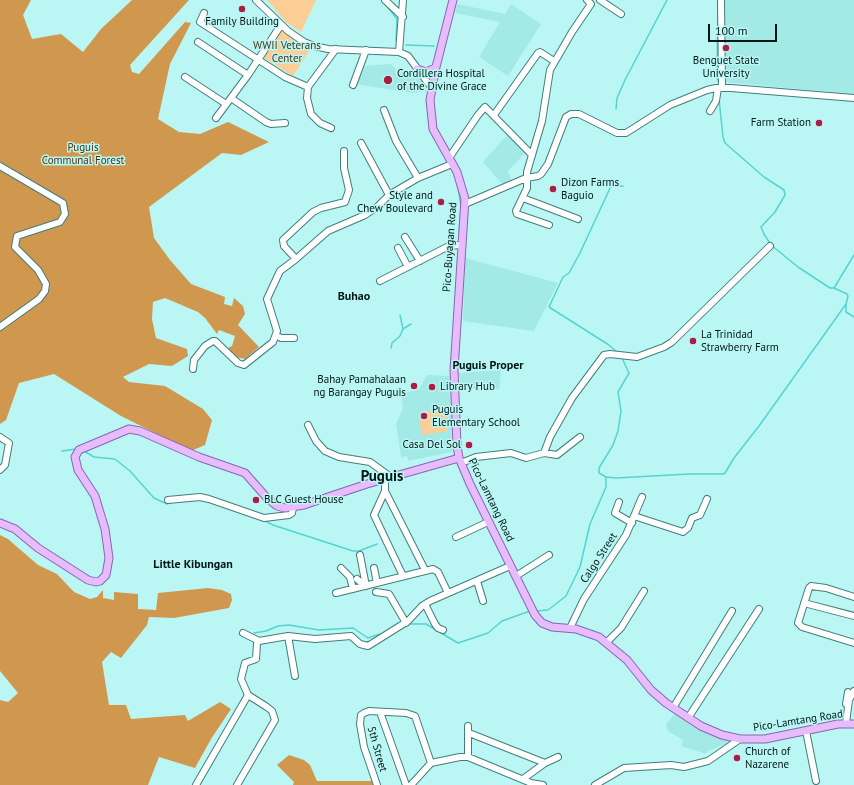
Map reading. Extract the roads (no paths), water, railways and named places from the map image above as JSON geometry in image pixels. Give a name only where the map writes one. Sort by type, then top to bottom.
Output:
[{"type":"main road","name":"Pico-Buyagan Road","points":[[453,0],[435,68],[430,100],[432,126],[461,183],[465,204],[459,245],[454,370],[455,424],[460,460]]},
{"type":"main road","points":[[417,69],[426,72],[435,68]]},
{"type":"main road","name":"Pico-Lamtang Road","points":[[0,523],[15,529],[38,548],[88,580],[96,582],[100,581],[106,575],[109,558],[105,529],[95,496],[78,470],[75,457],[79,450],[131,429],[199,457],[245,473],[277,506],[285,508],[293,507],[389,478],[460,460],[488,522],[538,620],[546,624],[570,628],[599,637],[607,642],[627,660],[651,690],[688,718],[713,731],[740,739],[765,739],[846,724],[854,724]]},
{"type":"street","points":[[256,0],[281,25],[304,42],[314,46],[336,49],[399,52],[408,56],[431,87]]},
{"type":"street","points":[[385,0],[403,17]]},
{"type":"street","points":[[399,52],[403,17],[403,0]]},
{"type":"street","points":[[600,0],[621,14]]},
{"type":"street","points":[[710,111],[716,101],[720,88],[721,0]]},
{"type":"street","points":[[549,224],[516,214],[516,212],[527,188],[526,178],[546,102],[548,79],[554,62],[591,1]]},
{"type":"street","points":[[204,13],[200,22],[286,77],[308,87]]},
{"type":"street","points":[[216,118],[281,25]]},
{"type":"street","points":[[198,42],[248,74]]},
{"type":"street","points":[[331,128],[320,124],[311,114],[307,98],[308,87],[336,49]]},
{"type":"street","points":[[353,85],[366,50]]},
{"type":"street","points":[[494,115],[538,53],[543,54],[554,62]]},
{"type":"street","points":[[185,77],[226,104]]},
{"type":"street","points":[[465,204],[526,178],[538,176],[544,171],[566,117],[571,114],[579,114],[617,133],[626,133],[670,105],[706,90],[720,88],[854,98]]},
{"type":"street","points":[[231,98],[266,122],[271,124],[285,123]]},
{"type":"street","points":[[193,369],[194,360],[205,346],[213,341],[215,341],[238,363],[246,366],[273,342],[276,335],[276,327],[271,317],[267,299],[280,271],[296,259],[322,234],[365,216],[378,207],[389,195],[451,161],[478,115],[484,108],[494,115],[532,155]]},
{"type":"street","points":[[384,110],[396,141],[418,178]]},
{"type":"street","points":[[361,143],[389,195]]},
{"type":"street","points":[[296,259],[284,246],[285,237],[313,212],[321,208],[345,202],[348,198],[349,190],[344,168],[344,152]]},
{"type":"street","points":[[0,166],[63,203],[65,214],[60,222],[17,236],[15,247],[38,270],[46,284],[45,291],[39,299],[0,327]]},
{"type":"street","points":[[523,198],[578,219]]},
{"type":"street","points":[[405,237],[420,261]]},
{"type":"street","points":[[380,281],[447,248],[459,245]]},
{"type":"street","points":[[544,453],[550,437],[572,398],[604,355],[610,354],[637,357],[664,347],[672,342],[770,246]]},
{"type":"street","points":[[398,248],[408,267]]},
{"type":"street","points":[[276,335],[281,338],[294,338]]},
{"type":"street","points":[[308,425],[316,441],[325,451],[339,457],[370,462],[389,478],[385,491],[374,513],[384,539],[403,576]]},
{"type":"street","points":[[0,437],[9,443],[5,465],[0,470]]},
{"type":"street","points":[[460,460],[511,453],[527,458],[544,453],[559,454],[580,437]]},
{"type":"street","points":[[385,491],[425,570]]},
{"type":"street","points":[[168,500],[200,497],[264,518],[289,516],[292,513],[293,507]]},
{"type":"street","name":"Calgo Street","points":[[570,628],[584,599],[614,555],[632,523],[642,497]]},
{"type":"street","points":[[634,516],[683,532],[688,528],[692,518],[700,515],[707,499]]},
{"type":"street","points":[[619,502],[616,515],[632,523]]},
{"type":"street","points":[[456,537],[488,522]]},
{"type":"street","points":[[360,555],[365,586]]},
{"type":"street","points":[[516,576],[549,555]]},
{"type":"street","points":[[243,633],[259,641],[288,636],[315,639],[351,636],[360,644],[368,646],[406,623],[425,604],[510,566]]},
{"type":"street","points":[[341,568],[350,578],[353,589]]},
{"type":"street","points":[[374,568],[377,583]]},
{"type":"street","points":[[336,593],[433,569],[436,570],[448,593]]},
{"type":"street","points":[[384,574],[389,580]]},
{"type":"street","points":[[357,578],[365,586]]},
{"type":"street","points":[[477,581],[483,600]]},
{"type":"street","points":[[854,596],[826,588],[811,586],[798,621],[798,626],[854,643]]},
{"type":"street","points":[[607,642],[621,628],[644,591]]},
{"type":"street","points":[[376,592],[389,594],[406,623]]},
{"type":"street","points":[[804,603],[854,616]]},
{"type":"street","points":[[425,604],[435,624],[438,628],[443,630]]},
{"type":"street","points":[[688,718],[759,609]]},
{"type":"street","points":[[673,708],[732,611]]},
{"type":"street","points":[[288,636],[295,676]]},
{"type":"street","points":[[237,785],[275,720],[272,712],[267,707],[248,696],[241,674],[244,663],[256,659],[257,643],[259,641]]},
{"type":"street","points":[[846,724],[851,692]]},
{"type":"street","points":[[196,785],[248,696]]},
{"type":"street","name":"5th Street","points":[[377,785],[364,747],[360,722],[361,715],[364,713],[369,711],[380,712]]},
{"type":"street","points":[[406,785],[380,712],[406,713],[415,716],[431,763]]},
{"type":"street","points":[[468,757],[469,730],[545,763]]},
{"type":"street","points":[[806,731],[816,781]]},
{"type":"street","points":[[595,785],[624,768],[666,765],[684,767],[708,761],[740,739]]},
{"type":"street","points":[[411,785],[431,763],[453,758],[468,757],[535,785],[543,785]]},
{"type":"street","points":[[523,779],[545,763],[558,757]]},
{"type":"waterway","points":[[616,109],[617,98],[625,80],[667,0]]},
{"type":"waterway","points":[[718,0],[717,78],[719,83]]},
{"type":"waterway","points":[[385,4],[397,19],[396,41]]},
{"type":"waterway","points":[[406,45],[434,46]]},
{"type":"waterway","points":[[622,358],[629,373],[618,392],[621,411],[618,431],[613,445],[599,468],[599,473],[606,477],[616,478],[689,474],[723,474],[846,304],[847,294],[834,288],[830,288],[798,267],[771,245],[764,234],[761,227],[775,212],[785,195],[784,190],[764,177],[725,143],[719,99]]},
{"type":"waterway","points":[[617,352],[609,345],[549,307],[563,277],[569,273],[580,253],[611,186],[623,186]]},
{"type":"waterway","points":[[458,188],[461,207],[459,232]]},
{"type":"waterway","points":[[834,288],[854,255]]},
{"type":"waterway","points":[[846,304],[846,312],[854,317]]},
{"type":"waterway","points":[[400,315],[403,329]]},
{"type":"waterway","points":[[391,348],[392,343],[400,336],[403,329],[411,324]]},
{"type":"waterway","points":[[62,451],[76,449]]},
{"type":"waterway","points":[[84,451],[94,457],[115,459],[130,471],[154,498],[167,504],[173,502]]},
{"type":"waterway","points":[[535,611],[548,610],[566,596],[580,567],[590,524],[606,487],[606,478]]},
{"type":"waterway","points":[[263,520],[273,525],[353,551],[359,551],[377,544]]},
{"type":"waterway","points":[[409,624],[426,624],[458,643],[488,633],[502,621],[530,611]]},
{"type":"waterway","points":[[254,633],[266,631],[278,626],[289,625],[319,630],[353,628],[368,638],[380,634]]},
{"type":"place","name":"Family Building","points":[[242,9]]},
{"type":"place","name":"Benguet State University","points":[[726,48]]},
{"type":"place","name":"Cordillera Hospital of the Divine Grace","points":[[388,80]]},
{"type":"place","name":"Farm Station","points":[[819,123]]},
{"type":"place","name":"Dizon Farms Baguio","points":[[553,189]]},
{"type":"place","name":"Style and Chew Boulevard","points":[[441,202]]},
{"type":"place","name":"La Trinidad Strawberry Farm","points":[[693,341]]},
{"type":"place","name":"Bahay Pamahalaan ng Barangay Puguis","points":[[414,386]]},
{"type":"place","name":"Library Hub","points":[[432,387]]},
{"type":"place","name":"Puguis Elementary School","points":[[424,416]]},
{"type":"place","name":"Casa Del Sol","points":[[469,445]]},
{"type":"place","name":"BLC Guest House","points":[[256,500]]},
{"type":"place","name":"Church of Nazarene","points":[[737,758]]},
{"type":"district","name":"Buhao","points":[[354,297]]},
{"type":"district","name":"Puguis Proper","points":[[488,366]]},
{"type":"district","name":"Puguis","points":[[382,477]]},
{"type":"district","name":"Little Kibungan","points":[[193,565]]},
{"type":"park label","name":"WWII Veterans Center","points":[[287,52]]},
{"type":"park label","name":"Puguis Communal Forest","points":[[83,154]]}]
